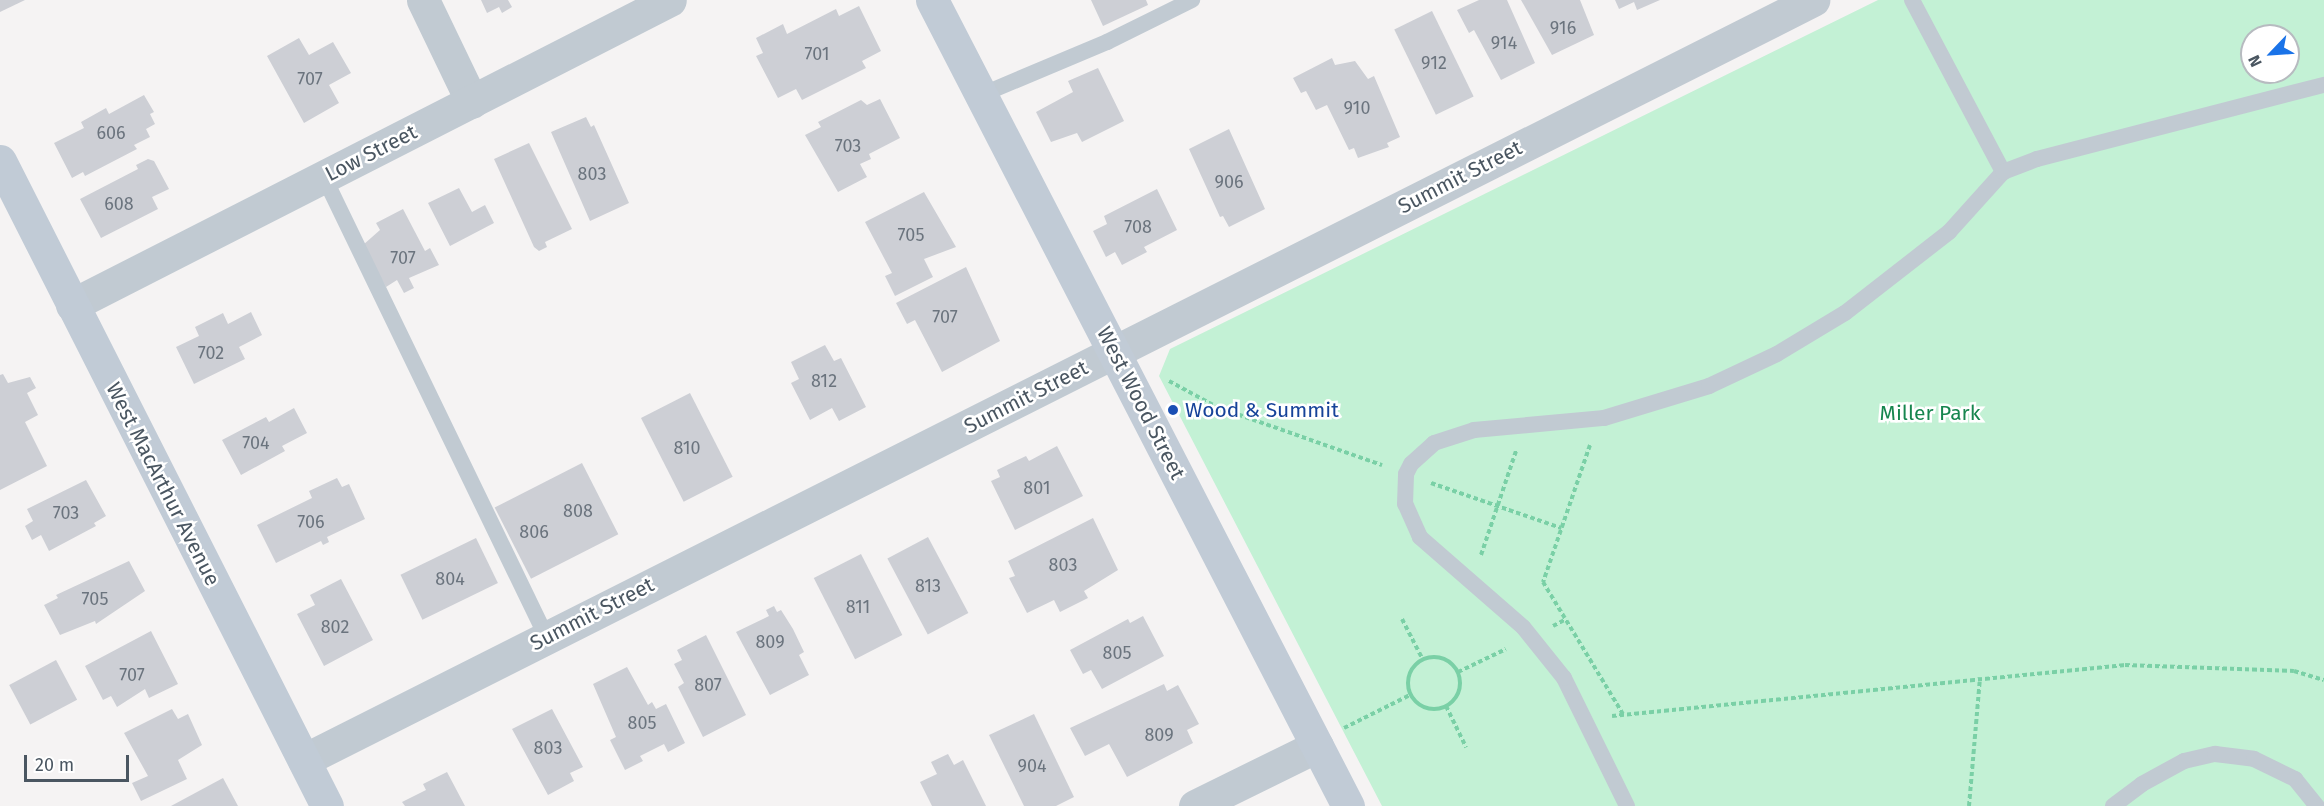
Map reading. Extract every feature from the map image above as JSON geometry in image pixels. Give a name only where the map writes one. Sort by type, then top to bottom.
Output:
[{"type":"street","points":[[423,0],[472,102]]},
{"type":"street","name":"Low Street","points":[[72,305],[670,0]]},
{"type":"street","name":"West Wood Street","points":[[932,0],[1348,806]]},
{"type":"street","name":"Summit Street","points":[[304,760],[546,636],[1813,0]]},
{"type":"street","name":"West MacArthur Avenue","points":[[0,161],[327,806]]},
{"type":"street","points":[[1195,806],[1317,746]]},
{"type":"lane","points":[[981,95],[1107,42],[1192,0]]},
{"type":"lane","points":[[1912,0],[2002,172]]},
{"type":"lane","points":[[1627,806],[1564,678],[1523,627],[1473,579],[1420,537],[1405,504],[1406,474],[1434,443],[1474,430],[1599,418],[1709,386],[1777,354],[1835,319],[1949,232],[2002,172],[2037,159],[2324,85]]},
{"type":"lane","points":[[324,177],[546,636]]},
{"type":"lane","points":[[2113,806],[2142,783],[2184,761],[2215,754],[2254,759],[2295,779],[2317,806]]},
{"type":"path","points":[[1159,376],[1217,407],[1498,508],[1561,528]]},
{"type":"path","points":[[1599,418],[1544,582],[1623,714],[1980,677],[2125,665],[2294,671],[2324,680]]},
{"type":"path","points":[[1473,579],[1524,425]]},
{"type":"path","points":[[1402,619],[1423,660]]},
{"type":"path","points":[[1443,659],[1458,672],[1457,694],[1446,706],[1429,708],[1410,695],[1410,675],[1423,660],[1443,659]]},
{"type":"path","points":[[1969,806],[1980,677]]},
{"type":"path","points":[[1346,728],[1410,695]]},
{"type":"path","points":[[1446,706],[1466,747]]},
{"type":"green space","name":"Miller Park","points":[[1878,0],[2324,0],[2324,806],[1382,806],[1159,376],[1170,349]]},
{"type":"building","points":[[0,0],[25,0],[0,12]]},
{"type":"building","points":[[481,0],[508,0],[512,7],[502,13],[499,7],[487,13]]},
{"type":"building","points":[[1091,0],[1146,0],[1148,5],[1103,26]]},
{"type":"building","points":[[1479,0],[1507,0],[1535,63],[1501,80],[1474,30],[1469,33],[1457,10]]},
{"type":"building","points":[[1521,0],[1580,0],[1594,35],[1552,55]]},
{"type":"building","points":[[1615,0],[1660,0],[1637,10],[1634,2],[1619,9]]},
{"type":"building","points":[[859,6],[881,51],[862,61],[866,68],[802,100],[796,89],[778,98],[756,56],[763,53],[756,38],[783,24],[787,34],[836,9],[839,16]]},
{"type":"building","points":[[1432,11],[1474,96],[1436,115],[1394,29]]},
{"type":"building","points":[[299,38],[309,55],[333,42],[351,73],[329,85],[339,103],[304,123],[267,56]]},
{"type":"building","points":[[1332,58],[1335,65],[1355,61],[1368,79],[1374,76],[1400,137],[1387,143],[1389,147],[1358,158],[1354,148],[1349,150],[1327,105],[1316,110],[1306,91],[1301,93],[1293,78]]},
{"type":"building","points":[[1098,68],[1124,121],[1082,142],[1077,133],[1051,142],[1036,112],[1073,92],[1068,81]]},
{"type":"building","points":[[144,95],[154,112],[150,114],[155,124],[146,129],[150,137],[134,145],[137,149],[85,176],[83,172],[72,178],[54,143],[84,128],[81,122],[106,108],[109,114]]},
{"type":"building","points":[[880,99],[900,138],[869,154],[871,159],[860,164],[867,177],[838,192],[805,135],[821,127],[818,122],[861,100],[867,105]]},
{"type":"building","points":[[586,117],[591,127],[594,125],[629,203],[590,221],[551,132]]},
{"type":"building","points":[[1229,129],[1265,209],[1229,227],[1223,216],[1220,217],[1189,149]]},
{"type":"building","points":[[529,143],[572,229],[545,242],[547,247],[539,251],[534,247],[494,159]]},
{"type":"building","points":[[148,159],[154,161],[169,189],[152,197],[158,209],[101,238],[80,199],[138,169],[136,165]]},
{"type":"building","points":[[459,188],[472,212],[485,205],[494,223],[450,246],[428,203]]},
{"type":"building","points":[[1157,189],[1177,230],[1144,247],[1147,252],[1122,265],[1115,252],[1106,257],[1093,231],[1107,224],[1104,216]]},
{"type":"building","points":[[924,192],[956,247],[924,259],[933,277],[895,296],[885,276],[892,273],[865,222]]},
{"type":"building","points":[[403,209],[425,251],[430,248],[439,265],[409,278],[414,288],[404,293],[397,280],[386,287],[363,245],[380,230],[376,223]]},
{"type":"building","points":[[966,267],[1000,341],[942,372],[915,320],[907,324],[896,303]]},
{"type":"building","points":[[251,312],[262,335],[239,347],[245,359],[194,384],[176,347],[199,336],[195,327],[223,313],[228,324]]},
{"type":"building","points":[[825,345],[834,361],[841,358],[866,407],[839,421],[832,408],[810,420],[791,383],[799,379],[791,362]]},
{"type":"building","points":[[3,374],[8,383],[30,377],[36,388],[27,393],[38,415],[25,422],[47,466],[0,490],[0,375]]},
{"type":"building","points":[[690,393],[733,477],[684,502],[641,418]]},
{"type":"building","points":[[294,408],[307,433],[282,446],[285,451],[241,475],[222,440],[266,417],[269,422]]},
{"type":"building","points":[[1057,446],[1083,496],[1015,530],[991,481],[1000,477],[997,470],[1026,456],[1029,461]]},
{"type":"building","points":[[582,463],[618,534],[531,579],[495,507]]},
{"type":"building","points":[[337,478],[342,487],[349,484],[365,519],[327,537],[329,542],[323,545],[321,541],[276,563],[257,525],[312,498],[309,491]]},
{"type":"building","points":[[86,480],[106,516],[94,523],[96,526],[49,551],[41,535],[32,540],[25,526],[33,521],[27,509]]},
{"type":"building","points":[[1093,518],[1118,570],[1084,591],[1088,598],[1060,612],[1054,600],[1027,613],[1009,578],[1015,576],[1008,561]]},
{"type":"building","points":[[928,537],[968,613],[928,635],[887,559]]},
{"type":"building","points":[[476,538],[498,583],[422,620],[401,575]]},
{"type":"building","points":[[861,554],[902,635],[855,659],[814,578]]},
{"type":"building","points":[[129,561],[145,591],[96,624],[95,621],[60,635],[44,605],[58,598],[56,595]]},
{"type":"building","points":[[341,579],[373,640],[324,666],[297,614],[315,605],[310,595]]},
{"type":"building","points":[[774,606],[777,612],[781,610],[793,629],[804,652],[799,655],[809,675],[770,695],[736,632],[769,616],[766,610]]},
{"type":"building","points":[[1143,616],[1164,656],[1102,689],[1091,670],[1083,674],[1070,650],[1128,619],[1130,623]]},
{"type":"building","points":[[151,631],[178,684],[149,698],[145,689],[117,707],[111,696],[103,700],[85,666]]},
{"type":"building","points":[[706,635],[746,715],[703,737],[678,687],[684,683],[674,664],[682,660],[677,650]]},
{"type":"building","points":[[56,660],[77,700],[30,725],[9,685]]},
{"type":"building","points":[[627,667],[648,705],[652,702],[656,709],[666,704],[685,743],[668,752],[664,744],[640,756],[643,761],[625,770],[610,740],[616,737],[593,684]]},
{"type":"building","points":[[1164,684],[1167,691],[1178,685],[1199,724],[1187,730],[1193,743],[1127,777],[1109,744],[1085,756],[1070,728]]},
{"type":"building","points":[[172,709],[178,719],[188,714],[202,745],[178,760],[187,779],[141,801],[132,783],[148,776],[124,733]]},
{"type":"building","points":[[552,709],[583,767],[570,773],[574,781],[548,795],[512,729]]},
{"type":"building","points":[[1034,714],[1074,797],[1056,806],[1024,806],[989,735]]},
{"type":"building","points":[[948,754],[954,765],[963,760],[986,806],[932,806],[920,782],[937,774],[931,762]]},
{"type":"building","points":[[447,772],[465,806],[405,806],[402,802],[426,790],[423,784]]},
{"type":"building","points":[[223,778],[238,806],[171,806]]},
{"type":"place","name":"Wood & Summit","points":[[1173,410]]}]
